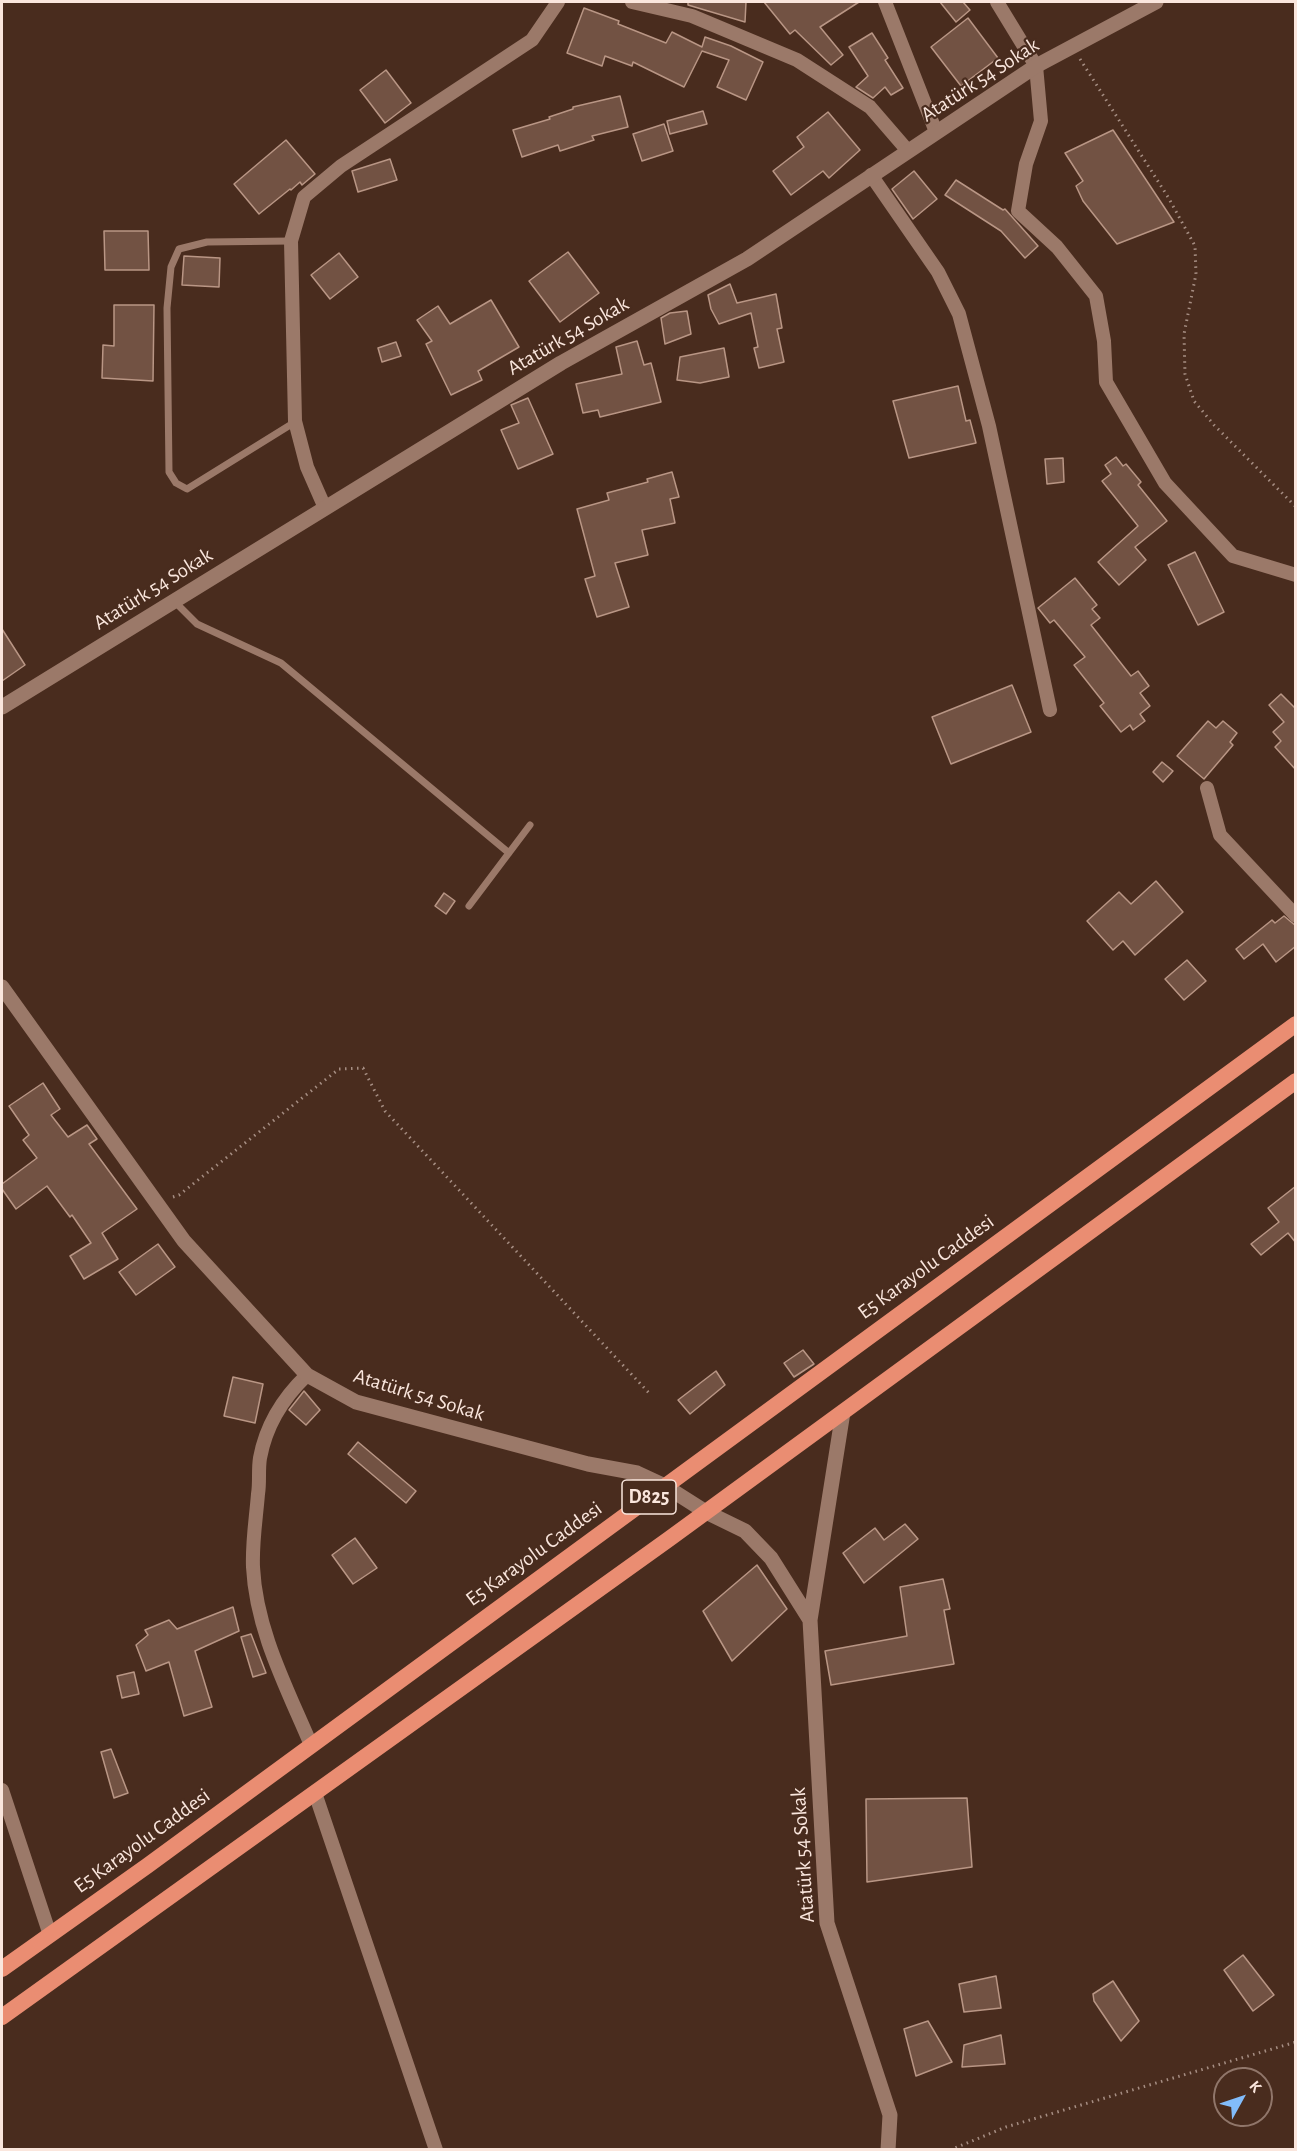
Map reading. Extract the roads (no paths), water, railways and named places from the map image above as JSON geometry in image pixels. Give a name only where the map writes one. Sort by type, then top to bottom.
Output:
[{"type":"highway","name":"E5 Karayolu Caddesi","points":[[2,1969],[1296,1024]]},
{"type":"highway","name":"D825","points":[[2,2017],[706,1512],[1296,1081]]},
{"type":"street","points":[[325,508],[308,467],[295,421],[291,241],[304,197],[341,166],[532,40],[558,2]]},
{"type":"street","points":[[632,2],[692,16],[797,60],[870,107],[908,151]]},
{"type":"street","points":[[691,2],[692,16]]},
{"type":"street","points":[[885,2],[936,132]]},
{"type":"street","points":[[997,2],[1036,66],[1041,121],[1026,165],[1018,211],[1057,247],[1096,296],[1104,341],[1106,382],[1166,483],[1233,556],[1296,575]]},
{"type":"street","name":"Atatürk 54 Sokak","points":[[2,707],[561,363],[747,259],[1036,66],[1156,2]]},
{"type":"street","points":[[871,175],[938,272],[959,314],[989,426],[1050,710]]},
{"type":"street","points":[[1208,788],[1220,835],[1296,916]]},
{"type":"street","name":"Atatürk 54 Sokak","points":[[2,987],[184,1241],[307,1375],[356,1402],[588,1464],[637,1473],[665,1486],[706,1512],[745,1531],[771,1558],[810,1620]]},
{"type":"street","points":[[307,1375],[279,1409],[265,1439],[258,1475],[259,1493],[253,1544],[256,1595],[266,1634],[311,1745]]},
{"type":"street","name":"Atatürk 54 Sokak","points":[[843,1412],[810,1620],[827,1923],[890,2115],[888,2150]]},
{"type":"street","points":[[2,1790],[50,1935]]},
{"type":"street","points":[[315,1793],[436,2150]]},
{"type":"lane","points":[[291,241],[207,242],[179,249],[171,267],[167,308],[169,472],[176,483],[188,489],[295,421]]},
{"type":"lane","points":[[174,601],[198,624],[281,663],[509,854]]},
{"type":"lane","points":[[469,906],[530,825]]}]
